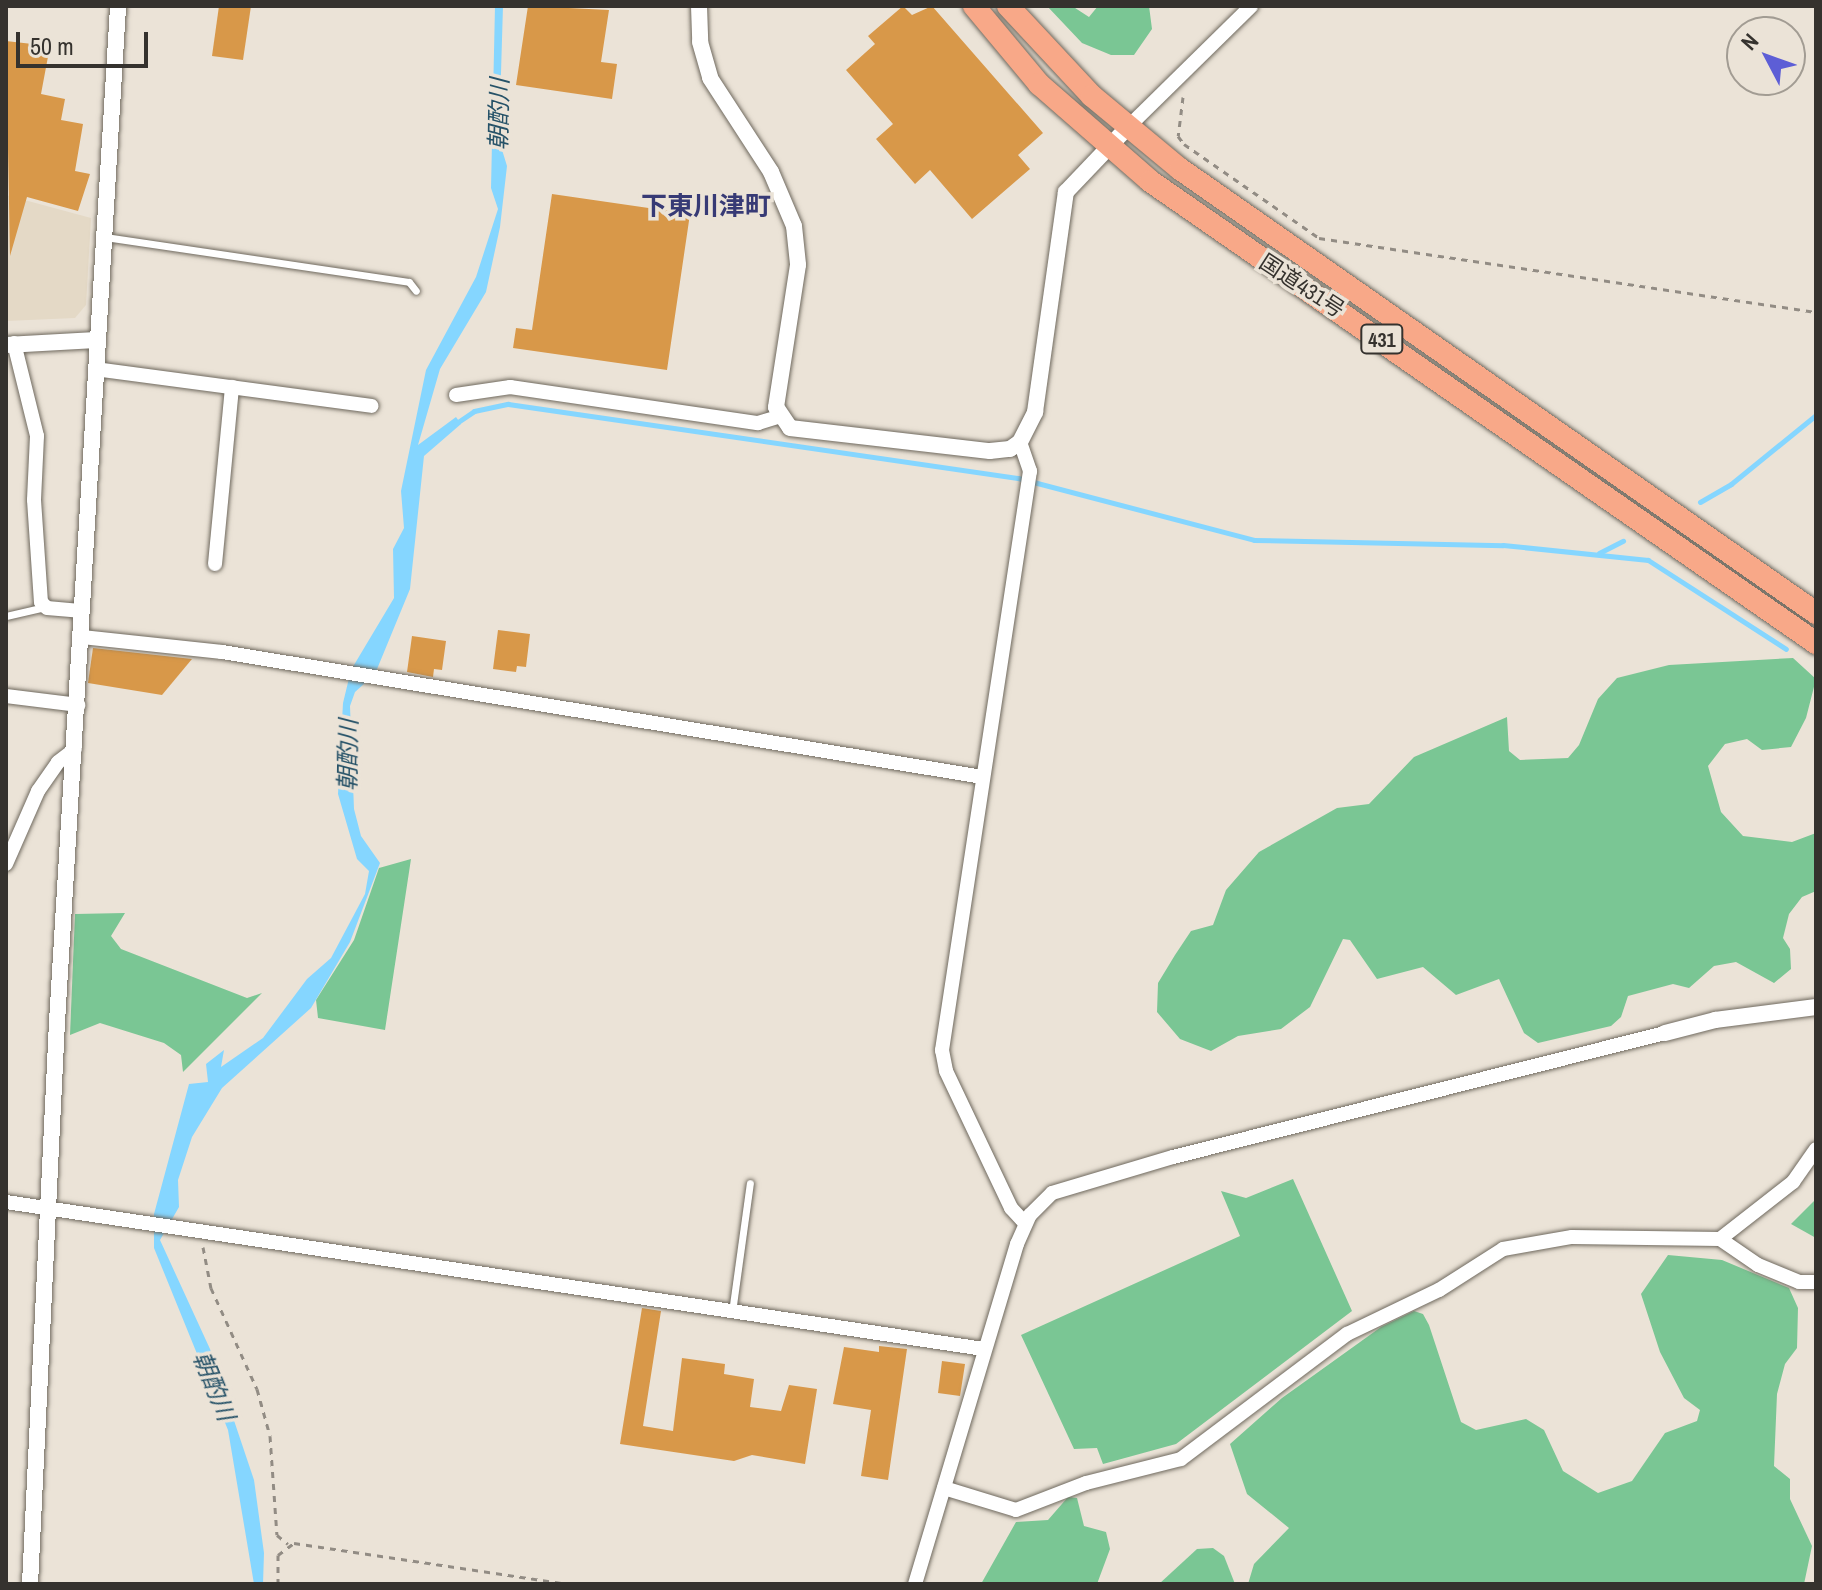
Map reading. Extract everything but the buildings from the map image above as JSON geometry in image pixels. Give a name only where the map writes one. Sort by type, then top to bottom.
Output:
[{"type":"highway","name":"国道431号","points":[[974,6],[1039,84],[1108,146],[1255,256],[1697,556],[1816,643]]},
{"type":"highway","name":"国道431号","points":[[1008,6],[1127,128],[1262,229],[1816,613]]},
{"type":"street","points":[[30,1584],[96,340],[118,6]]},
{"type":"street","points":[[699,6],[700,42],[710,78],[771,172],[794,226],[798,265],[778,417]]},
{"type":"street","points":[[778,417],[790,428],[881,441],[990,451],[1010,449],[1020,442],[1035,412],[1066,192],[1108,146],[1251,6]]},
{"type":"street","points":[[83,611],[45,607],[34,500],[37,436],[10,344],[96,340]]},
{"type":"street","points":[[95,369],[372,406]]},
{"type":"street","points":[[215,564],[232,387]]},
{"type":"street","points":[[456,395],[510,387],[758,423],[778,417]]},
{"type":"street","points":[[1020,442],[1030,471],[942,1050],[946,1071],[1011,1208],[1025,1223]]},
{"type":"street","points":[[82,637],[336,672],[382,682],[983,777]]},
{"type":"street","points":[[6,696],[78,705]]},
{"type":"street","points":[[6,864],[38,791],[58,762],[75,749]]},
{"type":"street","points":[[915,1584],[984,1349],[1025,1223],[1044,1200],[1076,1184],[1715,1020],[1816,1007],[1816,1017]]},
{"type":"street","points":[[1720,1239],[1793,1182],[1816,1149]]},
{"type":"street","points":[[6,1202],[140,1219],[732,1313],[984,1349]]},
{"type":"street","points":[[944,1488],[1016,1510],[1086,1483],[1181,1459],[1347,1334],[1523,1243],[1572,1237],[1720,1239],[1758,1265],[1799,1282],[1816,1282]]},
{"type":"lane","points":[[103,237],[409,282],[416,291]]},
{"type":"lane","points":[[6,616],[45,607]]},
{"type":"lane","points":[[732,1313],[750,1183]]},
{"type":"path","points":[[1179,76],[1184,83],[1180,140],[1319,238],[1816,312]]},
{"type":"path","points":[[199,1229],[211,1288],[257,1389],[270,1436],[277,1535],[288,1544],[568,1584]]},
{"type":"path","points":[[278,1584],[278,1555],[288,1544]]},
{"type":"shaded area","points":[[6,195],[91,218],[86,305],[75,318],[6,321]]},
{"type":"green space","points":[[1047,6],[1072,6],[1089,17],[1098,6],[1149,6],[1152,29],[1134,55],[1111,55],[1082,43]]},
{"type":"green space","points":[[1793,658],[1816,679],[1806,718],[1791,747],[1762,750],[1747,739],[1725,744],[1708,766],[1721,812],[1743,836],[1792,842],[1816,833],[1816,891],[1802,897],[1789,914],[1783,938],[1790,949],[1791,969],[1774,983],[1736,962],[1714,966],[1689,988],[1673,984],[1628,996],[1621,1017],[1611,1026],[1538,1043],[1524,1033],[1499,979],[1456,995],[1423,967],[1377,979],[1350,940],[1343,939],[1310,1007],[1281,1029],[1238,1036],[1211,1051],[1180,1039],[1157,1012],[1158,983],[1175,955],[1191,931],[1213,925],[1226,890],[1259,852],[1337,808],[1369,804],[1414,757],[1507,717],[1509,751],[1520,760],[1568,758],[1579,745],[1598,699],[1617,678],[1669,665]]},
{"type":"green space","points":[[411,859],[385,1030],[318,1018],[316,1000],[354,940],[379,868]]},
{"type":"green space","points":[[125,913],[111,936],[121,949],[247,998],[262,993],[183,1072],[181,1055],[164,1043],[100,1023],[70,1035],[75,914]]},
{"type":"green space","points":[[1293,1179],[1352,1311],[1176,1444],[1103,1464],[1097,1448],[1074,1449],[1021,1335],[1240,1236],[1221,1191],[1246,1198]]},
{"type":"green space","points":[[1816,1199],[1816,1238],[1791,1224]]},
{"type":"green space","points":[[1668,1255],[1722,1260],[1789,1288],[1798,1308],[1797,1348],[1785,1364],[1777,1394],[1774,1466],[1790,1479],[1790,1499],[1812,1546],[1804,1584],[1248,1584],[1254,1564],[1289,1528],[1247,1494],[1230,1444],[1282,1398],[1381,1327],[1414,1311],[1423,1314],[1429,1325],[1461,1422],[1476,1430],[1526,1419],[1544,1430],[1563,1471],[1598,1493],[1632,1481],[1665,1433],[1697,1421],[1700,1410],[1684,1398],[1660,1352],[1641,1294]]},
{"type":"green space","points":[[1068,1497],[1077,1498],[1084,1526],[1106,1532],[1110,1549],[1097,1584],[981,1584],[1016,1522],[1048,1520]]},
{"type":"green space","points":[[1213,1548],[1224,1556],[1235,1584],[1159,1584],[1197,1549]]},
{"type":"water","name":"朝酌川","points":[[495,6],[503,6],[499,140],[507,166],[500,227],[486,292],[440,369],[418,445],[456,417],[461,424],[424,456],[410,589],[375,674],[355,692],[350,706],[354,809],[361,836],[380,863],[350,942],[311,1008],[222,1088],[192,1137],[178,1180],[179,1207],[160,1240],[210,1349],[254,1480],[264,1553],[263,1584],[254,1584],[228,1430],[154,1248],[154,1214],[189,1084],[208,1082],[206,1064],[224,1050],[221,1067],[263,1038],[307,979],[331,958],[365,894],[369,871],[357,859],[338,794],[343,703],[351,670],[394,598],[393,549],[404,528],[401,491],[426,370],[476,277],[498,209],[491,188]]},
{"type":"waterway","points":[[455,424],[474,411],[508,404],[1018,478],[1254,540],[1503,545],[1648,560],[1786,649]]},
{"type":"waterway","points":[[1700,502],[1731,484],[1816,415]]},
{"type":"waterway","points":[[1599,553],[1623,541]]},
{"type":"district","name":"下東川津町","points":[[706,206]]}]
